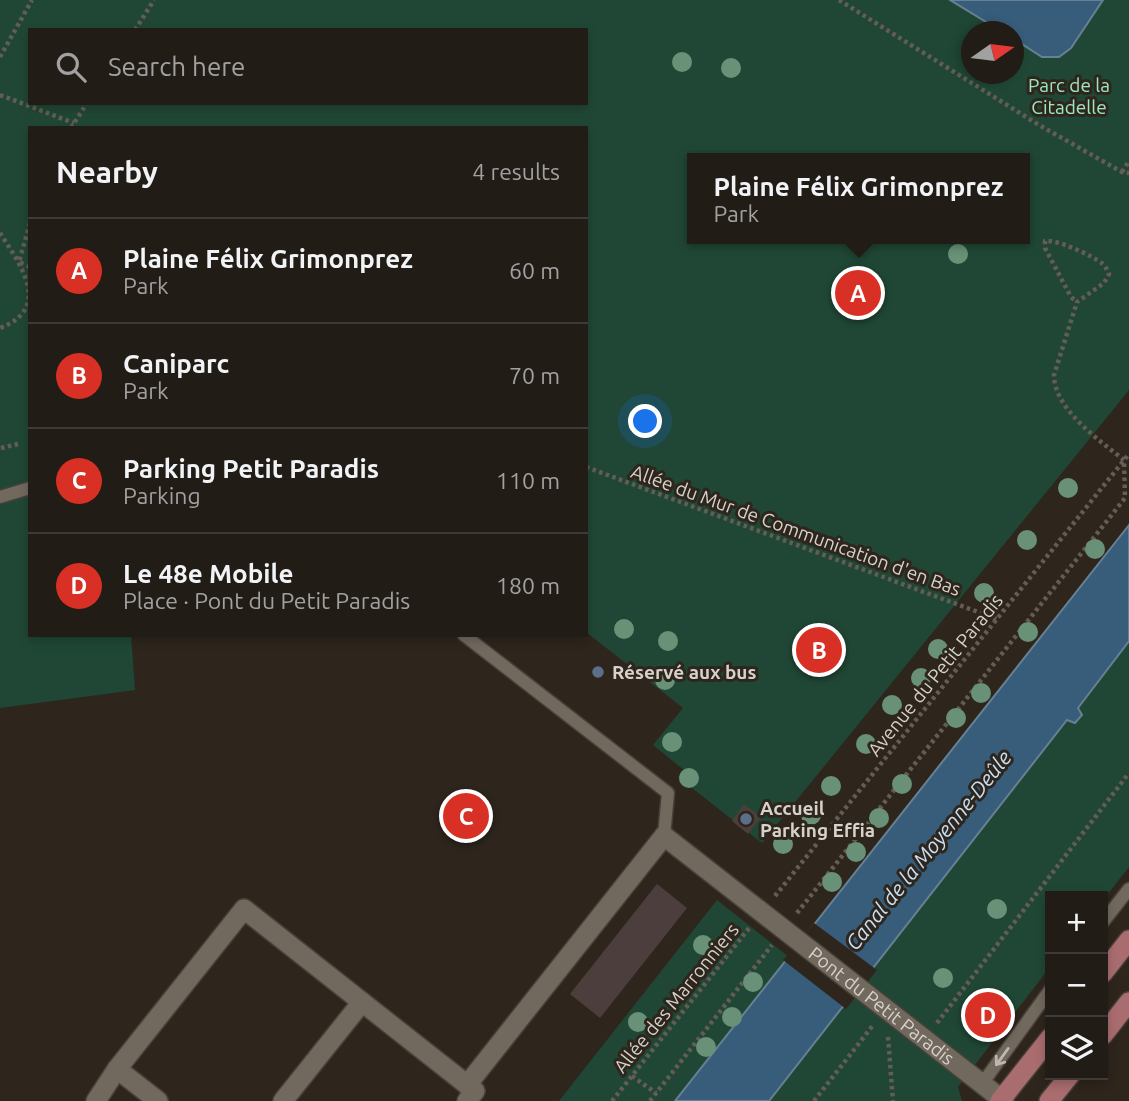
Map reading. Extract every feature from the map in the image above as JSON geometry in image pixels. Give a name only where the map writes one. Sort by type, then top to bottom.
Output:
[{"type":"main road","points":[[1108,966],[1129,940]]},
{"type":"main road","points":[[1108,1029],[1129,1002]]},
{"type":"main road","points":[[1002,1100],[1045,1044]]},
{"type":"main road","points":[[1049,1101],[1066,1080]]},
{"type":"street","name":"Pont du Petit Paradis","points":[[664,836],[1002,1100]]},
{"type":"street","points":[[96,1101],[117,1069],[244,909],[362,1002],[467,1093],[664,836]]},
{"type":"street","points":[[283,1101],[362,1002]]},
{"type":"street","points":[[117,1069],[158,1101]]},
{"type":"lane","points":[[0,497],[28,489]]},
{"type":"lane","points":[[467,637],[668,793],[664,836]]},
{"type":"lane","points":[[1108,916],[1129,889]]},
{"type":"lane","points":[[982,1084],[1045,997]]},
{"type":"path","points":[[0,57],[32,0]]},
{"type":"path","points":[[136,28],[154,0]]},
{"type":"path","points":[[839,0],[1039,125],[1122,172],[1129,173]]},
{"type":"path","points":[[0,95],[73,125],[86,105]]},
{"type":"path","points":[[1122,172],[1129,161]]},
{"type":"path","points":[[19,262],[28,230]]},
{"type":"path","points":[[0,233],[19,262],[28,282]]},
{"type":"path","points":[[650,1101],[1125,498],[1124,460],[1086,428],[1060,400],[1054,387],[1054,375],[1077,302],[1104,284],[1109,274],[1105,266],[1051,240],[1045,241],[1045,248],[1070,297],[1077,302]]},
{"type":"path","points":[[19,262],[28,266]]},
{"type":"path","points":[[0,328],[10,324],[25,310],[28,296]]},
{"type":"path","points":[[0,447],[18,444]]},
{"type":"path","name":"Avenue du Petit Paradis","points":[[762,913],[1129,454]]},
{"type":"path","name":"Allée du Mur de Communication d'en Bas","points":[[588,468],[997,619]]},
{"type":"path","points":[[925,1019],[938,1023],[1129,773]]},
{"type":"path","name":"Allée des Marronniers","points":[[612,1101],[762,913]]},
{"type":"path","points":[[814,1101],[886,1008]]},
{"type":"path","points":[[886,1008],[893,1101]]},
{"type":"path","points":[[632,1076],[656,1093]]},
{"type":"green space","name":"Parc de la Citadelle","points":[[0,0],[1129,0],[1129,390],[762,843],[678,777],[684,770],[653,745],[683,708],[588,634],[588,126],[28,126],[28,637],[131,637],[135,690],[0,708]]},
{"type":"green space","points":[[1129,641],[1129,867],[1108,894],[1108,891],[1045,891],[1045,974],[958,1087],[962,1101],[769,1101],[1068,720],[1075,723],[1082,714],[1077,708]]},
{"type":"green space","points":[[717,900],[789,957],[675,1101],[559,1101]]},
{"type":"water","points":[[950,0],[1103,0],[1071,48],[1059,57],[1042,57],[1024,45],[1024,21],[985,21]]},
{"type":"water","name":"Canal de la Moyenne-Deûle","points":[[1129,525],[1129,641],[1078,708],[1082,715],[1075,723],[1067,720],[769,1101],[675,1101]]},
{"type":"pier","points":[[814,923],[877,970],[846,1009],[783,960]]},
{"type":"building","name":"Accueil Parking Effia","points":[[744,804],[761,817],[748,834],[732,821]]},
{"type":"building","points":[[657,884],[687,908],[600,1018],[570,994]]},
{"type":"place","name":"Plaine Félix Grimonprez","points":[[858,293]]},
{"type":"place","name":"Caniparc","points":[[819,650]]},
{"type":"place","name":"Réservé aux bus","points":[[598,672]]},
{"type":"place","name":"Parking Petit Paradis","points":[[466,816]]},
{"type":"place","name":"Accueil Parking Effia","points":[[746,819]]},
{"type":"place","name":"Le 48e Mobile","points":[[988,1015]]}]
